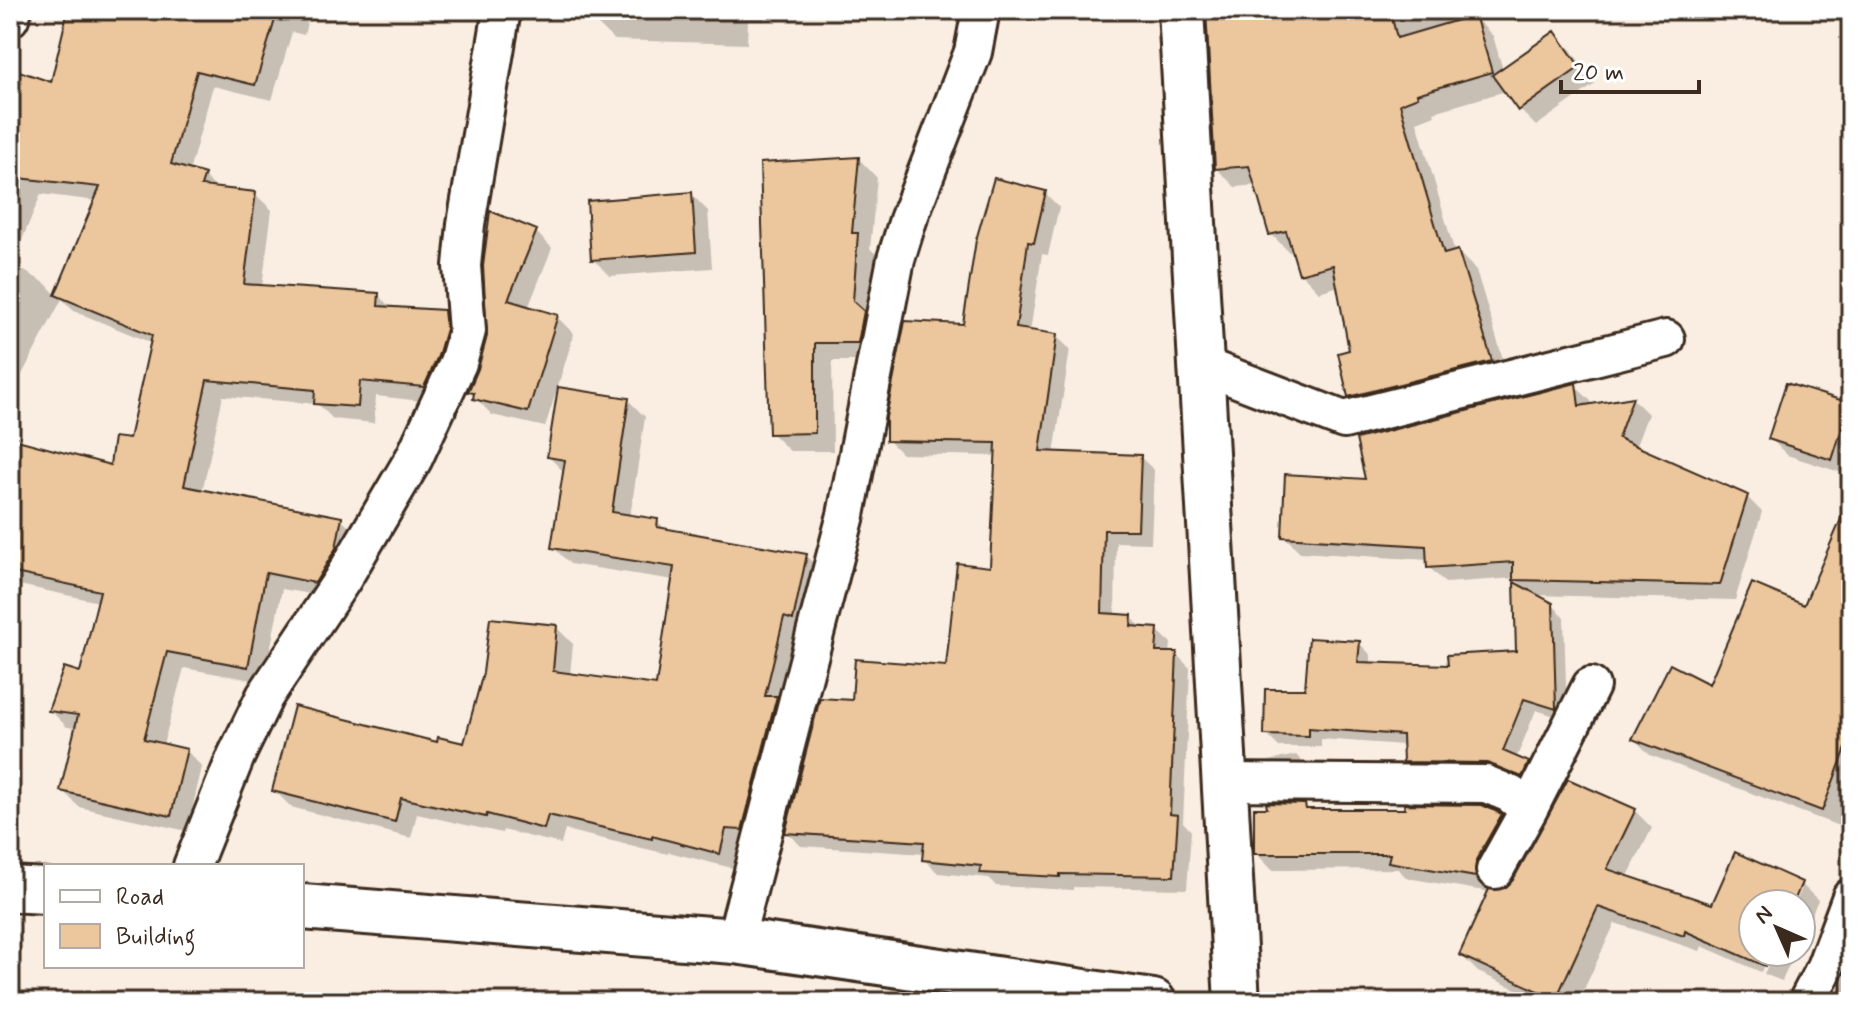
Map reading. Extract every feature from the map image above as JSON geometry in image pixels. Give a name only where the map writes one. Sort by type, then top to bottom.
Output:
[{"type":"street","points":[[10,18],[13,10]]},
{"type":"street","points":[[193,864],[236,756],[265,696],[342,580],[414,458],[458,363],[467,331],[462,266],[466,224],[502,10]]},
{"type":"street","points":[[735,941],[846,515],[896,259],[973,52],[981,10]]},
{"type":"street","points":[[1181,10],[1237,1002]]},
{"type":"street","points":[[1201,365],[1344,420],[1666,339]]},
{"type":"street","points":[[1495,870],[1591,686]]},
{"type":"street","points":[[1225,782],[1486,784],[1510,794],[1529,809]]},
{"type":"street","points":[[10,889],[44,891]]},
{"type":"street","points":[[1807,1002],[1825,967],[1851,897]]},
{"type":"street","points":[[304,907],[735,941],[1153,1002]]},
{"type":"building","points":[[68,10],[278,10],[255,85],[197,71],[171,164],[205,174],[201,186],[256,192],[244,284],[379,293],[378,306],[444,310],[446,329],[424,387],[360,381],[358,407],[314,404],[315,390],[207,380],[184,486],[342,517],[336,548],[315,583],[266,573],[248,667],[167,652],[144,739],[187,749],[171,816],[60,791],[78,715],[48,711],[64,667],[80,672],[100,591],[10,572],[10,438],[110,465],[114,437],[129,439],[152,335],[55,295],[100,187],[10,177],[10,68],[51,82]]},
{"type":"building","points":[[1206,10],[1390,10],[1397,38],[1475,15],[1492,72],[1417,94],[1418,97],[1400,104],[1444,254],[1458,250],[1492,361],[1348,397],[1338,353],[1349,350],[1333,265],[1299,274],[1286,231],[1269,235],[1249,166],[1215,169]]},
{"type":"building","points":[[1555,31],[1580,67],[1518,111],[1492,75]]},
{"type":"building","points":[[859,157],[852,233],[858,233],[853,301],[864,311],[858,343],[815,343],[815,433],[769,434],[760,163]]},
{"type":"building","points":[[994,178],[1046,191],[1034,243],[1028,242],[1016,328],[1057,334],[1040,451],[1141,455],[1138,530],[1104,530],[1102,613],[1132,615],[1131,626],[1158,628],[1156,652],[1177,652],[1170,814],[1178,815],[1174,876],[1060,874],[1060,877],[980,873],[981,866],[922,860],[924,842],[785,833],[820,698],[852,700],[855,659],[946,666],[957,563],[990,567],[996,443],[886,441],[886,417],[905,321],[963,324],[976,240]]},
{"type":"building","points":[[692,192],[696,252],[591,260],[587,201]]},
{"type":"building","points":[[490,211],[537,230],[508,300],[558,315],[528,412],[473,399],[474,393],[468,392],[487,336],[483,266]]},
{"type":"building","points":[[1576,383],[1579,406],[1633,397],[1618,438],[1748,495],[1720,585],[1513,580],[1513,562],[1427,568],[1426,546],[1282,537],[1285,474],[1365,479],[1356,439]]},
{"type":"building","points":[[1786,383],[1850,403],[1832,460],[1768,439]]},
{"type":"building","points":[[558,387],[629,398],[612,512],[658,519],[657,527],[807,554],[793,620],[784,617],[765,696],[777,696],[742,830],[726,829],[720,854],[652,836],[652,839],[548,815],[544,829],[487,814],[486,817],[401,798],[395,822],[272,791],[294,706],[437,742],[438,737],[464,743],[483,673],[490,618],[557,625],[553,671],[656,685],[674,567],[551,548],[565,460],[547,457]]},
{"type":"building","points":[[1851,496],[1851,735],[1822,811],[1632,739],[1670,664],[1709,684],[1752,583],[1804,605]]},
{"type":"building","points":[[1514,582],[1553,603],[1556,709],[1524,699],[1503,751],[1529,762],[1522,777],[1487,763],[1403,762],[1402,735],[1309,728],[1309,736],[1264,735],[1265,689],[1305,689],[1309,638],[1360,641],[1358,662],[1448,665],[1447,655],[1516,651]]},
{"type":"building","points":[[1568,779],[1636,809],[1607,869],[1712,904],[1735,852],[1802,882],[1800,888],[1737,888],[1737,954],[1685,931],[1684,936],[1598,907],[1556,999],[1459,955],[1489,889],[1505,888],[1513,880]]},
{"type":"building","points":[[1266,803],[1305,804],[1306,809],[1405,809],[1404,804],[1482,805],[1502,814],[1476,860],[1476,877],[1388,862],[1390,854],[1254,854],[1254,808],[1267,808]]}]
